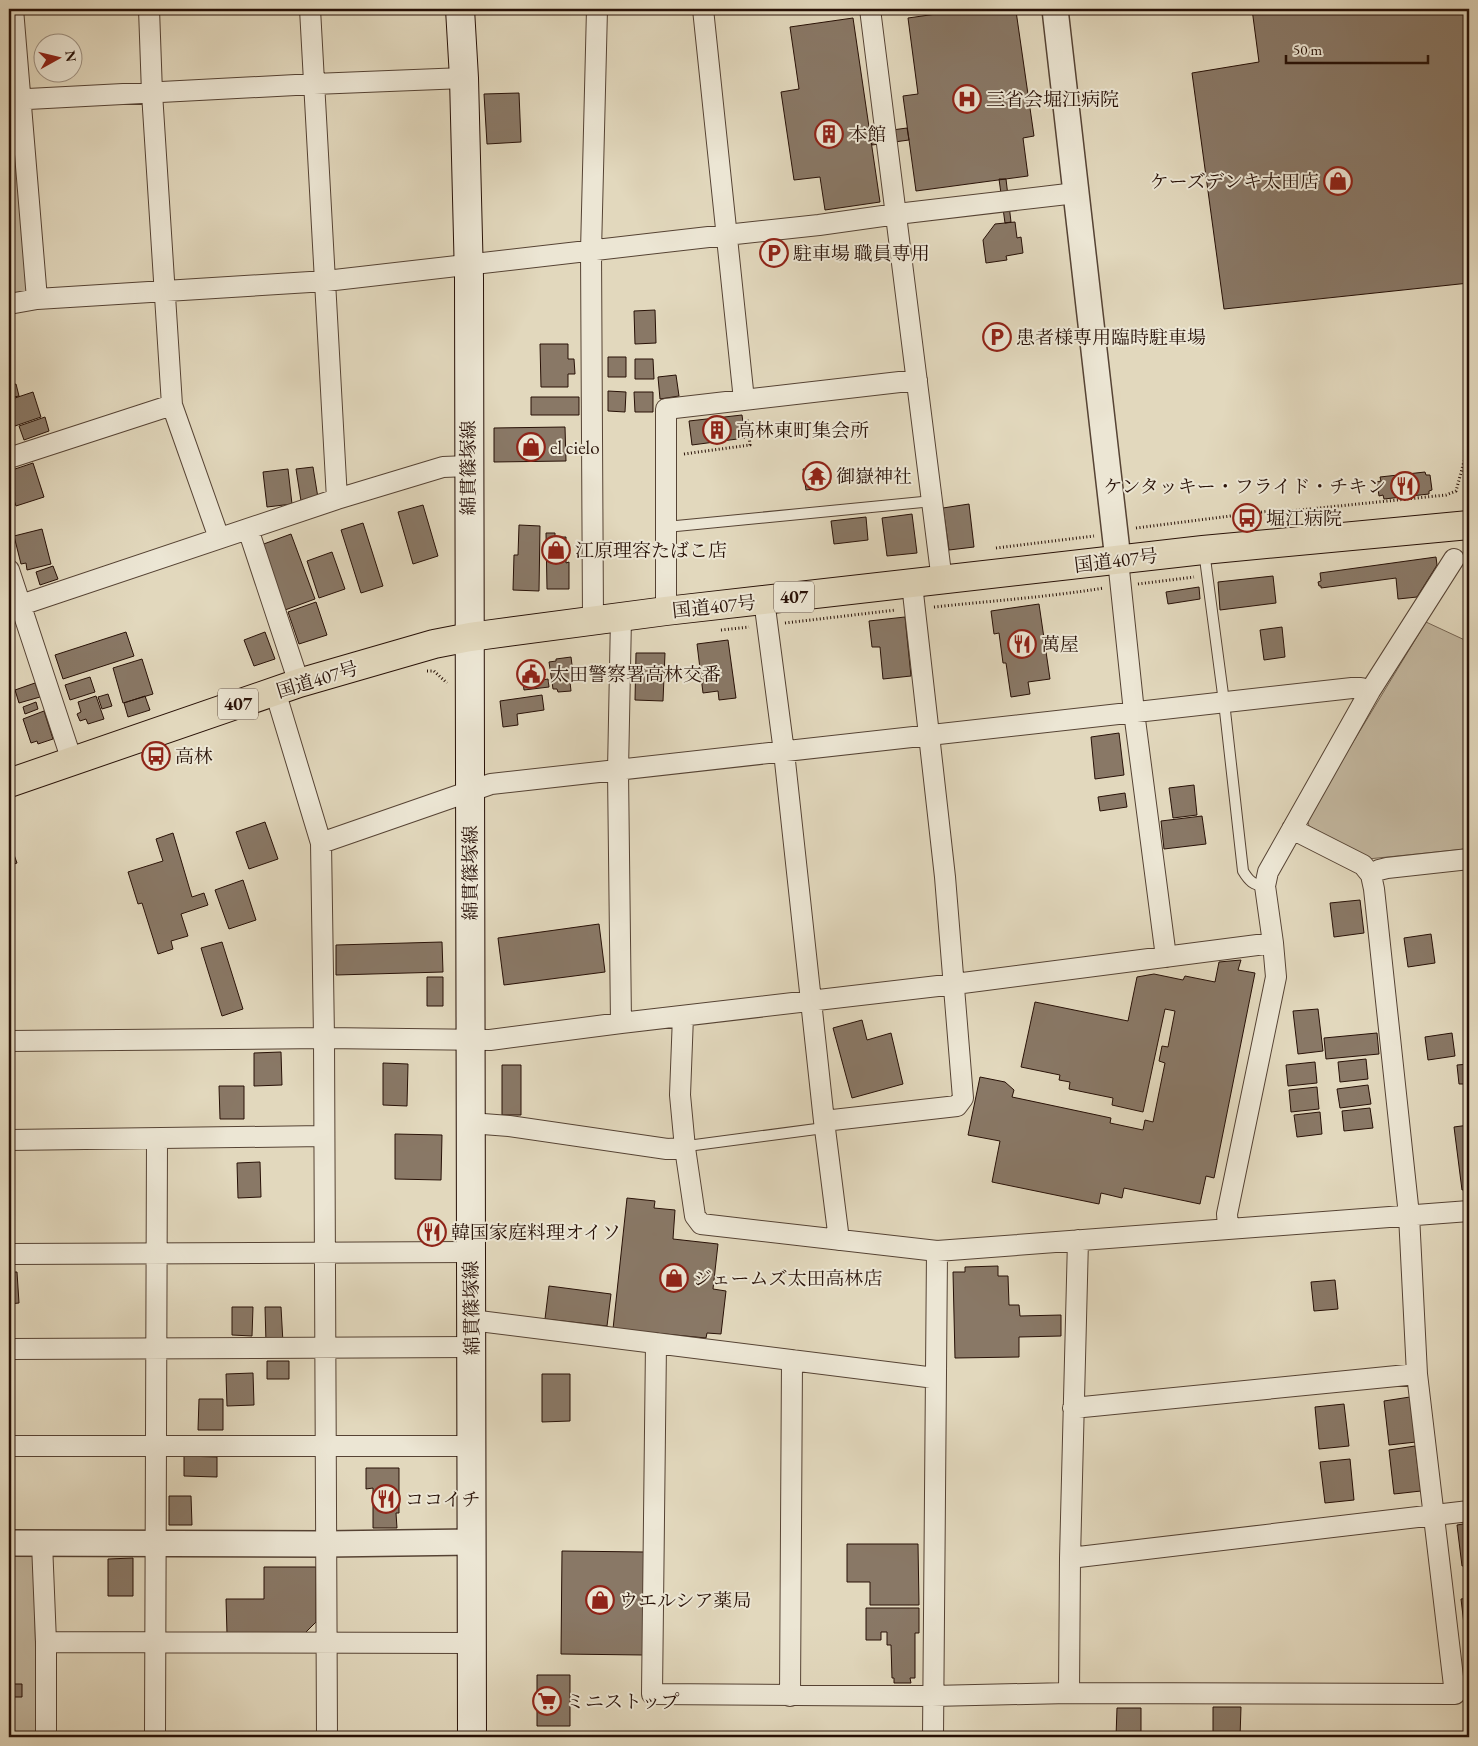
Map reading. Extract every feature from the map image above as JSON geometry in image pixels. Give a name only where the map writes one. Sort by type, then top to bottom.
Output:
[{"type":"highway","name":"国道407号","points":[[9,783],[287,687],[434,644],[470,637],[666,611],[1203,550],[1469,525]]},
{"type":"main road","name":"綿貫篠塚線","points":[[460,9],[464,78],[468,265],[471,791],[472,1737]]},
{"type":"street","points":[[13,9],[14,100],[37,298]]},
{"type":"street","points":[[149,9],[152,93],[172,405],[219,538]]},
{"type":"street","points":[[310,9],[337,499]]},
{"type":"street","points":[[594,620],[591,251],[597,9]]},
{"type":"street","points":[[703,9],[744,400]]},
{"type":"street","points":[[870,9],[942,580]]},
{"type":"street","points":[[1055,9],[1134,712],[1166,956]]},
{"type":"street","points":[[14,100],[464,78]]},
{"type":"street","points":[[9,304],[37,298],[326,281],[819,226],[897,214],[1076,193]]},
{"type":"street","points":[[666,611],[666,409],[918,380]]},
{"type":"street","points":[[9,458],[172,405]]},
{"type":"street","points":[[15,607],[337,499],[443,467],[468,466]]},
{"type":"street","points":[[248,528],[287,687],[320,843],[324,1038],[327,1737]]},
{"type":"street","points":[[1228,1228],[1227,1214],[1276,977],[1265,886],[1268,872],[1370,691],[1454,559]]},
{"type":"street","points":[[9,570],[15,607],[72,760]]},
{"type":"street","points":[[824,1124],[957,1106],[963,1098],[955,984],[930,735],[912,584]]},
{"type":"street","points":[[764,600],[784,752],[824,1124],[839,1240]]},
{"type":"street","points":[[621,617],[618,771],[621,1023]]},
{"type":"street","points":[[320,843],[490,784],[1352,688],[1370,691]]},
{"type":"street","points":[[656,1343],[652,1694],[932,1696],[1069,1693],[1455,1694],[1416,1374],[1409,1215],[1371,875],[1363,865],[1292,828]]},
{"type":"street","points":[[1371,875],[1387,868],[1469,859]]},
{"type":"street","points":[[9,1041],[324,1038],[490,1040],[955,984],[1273,943]]},
{"type":"street","points":[[683,1016],[680,1095],[685,1148],[695,1216],[701,1224],[937,1251],[1469,1211]]},
{"type":"street","points":[[470,1124],[509,1126],[668,1149],[685,1148]]},
{"type":"street","points":[[9,1140],[324,1136]]},
{"type":"street","points":[[155,1737],[157,1139]]},
{"type":"street","points":[[1069,1693],[1070,1558],[1078,1240]]},
{"type":"street","points":[[933,1737],[937,1251]]},
{"type":"street","points":[[9,1254],[470,1252]]},
{"type":"street","points":[[471,1320],[935,1378]]},
{"type":"street","points":[[9,1349],[471,1347]]},
{"type":"street","points":[[790,1696],[792,1360]]},
{"type":"street","points":[[1073,1408],[1416,1374]]},
{"type":"street","points":[[9,1446],[471,1446]]},
{"type":"street","points":[[1070,1558],[1469,1512]]},
{"type":"street","points":[[9,1543],[326,1544],[472,1542]]},
{"type":"street","points":[[42,1543],[46,1642],[46,1737]]},
{"type":"street","points":[[46,1642],[472,1643]]},
{"type":"lane","points":[[666,527],[932,501]]},
{"type":"lane","points":[[1203,550],[1224,702],[1243,871],[1248,880],[1256,885],[1265,886]]},
{"type":"lane","points":[[685,1148],[824,1124]]},
{"type":"path","points":[[666,467],[678,465],[677,454],[750,445],[744,400]]},
{"type":"path","points":[[1133,526],[1137,529],[1231,515],[1446,495],[1456,491],[1469,444]]},
{"type":"path","points":[[991,549],[1094,536],[1099,530]]},
{"type":"path","points":[[1130,586],[1198,576]]},
{"type":"path","points":[[928,607],[1035,598],[1106,588],[1108,591]]},
{"type":"shaded area","points":[[9,108],[11,108],[30,292],[9,296]]},
{"type":"shaded area","points":[[1426,622],[1469,642],[1469,844],[1465,849],[1368,859],[1309,826],[1307,818]]},
{"type":"shaded area","points":[[9,1556],[34,1556],[37,1737],[9,1737]]},
{"type":"building","points":[[231,9],[267,9],[231,11]]},
{"type":"building","name":"三省会堀江病院","points":[[972,9],[996,9],[997,14],[1016,11],[1034,136],[1023,138],[1028,176],[916,191],[903,96],[918,94],[908,18]]},
{"type":"building","name":"ケーズデンキ太田店","points":[[1252,9],[1469,9],[1469,283],[1224,309],[1192,73],[1259,62]]},
{"type":"building","name":"本館","points":[[853,18],[880,202],[825,210],[820,177],[794,180],[781,92],[799,89],[790,27]]},
{"type":"building","points":[[519,93],[521,142],[487,144],[484,94]]},
{"type":"building","points":[[907,128],[909,140],[872,145],[870,133]]},
{"type":"building","points":[[999,179],[1006,179],[1011,222],[1005,223]]},
{"type":"building","points":[[1015,222],[1017,238],[1021,237],[1023,253],[1006,256],[1007,260],[986,263],[983,240],[995,224]]},
{"type":"building","points":[[655,310],[656,343],[635,344],[634,311]]},
{"type":"building","points":[[540,344],[568,344],[568,359],[574,359],[575,374],[568,374],[568,387],[541,387]]},
{"type":"building","points":[[608,357],[626,357],[626,377],[608,377]]},
{"type":"building","points":[[635,359],[653,359],[654,379],[635,379]]},
{"type":"building","points":[[676,375],[679,396],[660,399],[658,377]]},
{"type":"building","points":[[16,384],[19,396],[9,398],[9,386]]},
{"type":"building","points":[[608,391],[626,392],[625,412],[608,411]]},
{"type":"building","points":[[33,392],[41,417],[15,426],[9,400]]},
{"type":"building","points":[[634,392],[653,392],[653,412],[635,412]]},
{"type":"building","points":[[531,397],[579,397],[579,415],[531,415]]},
{"type":"building","name":"高林東町集会所","points":[[742,415],[745,438],[692,445],[689,421]]},
{"type":"building","points":[[45,417],[49,431],[24,440],[19,426]]},
{"type":"building","points":[[565,427],[566,461],[494,462],[494,428]]},
{"type":"building","points":[[33,463],[44,497],[16,506],[9,485],[9,471]]},
{"type":"building","points":[[313,467],[318,498],[301,501],[296,469]]},
{"type":"building","name":"御嶽神社","points":[[822,467],[823,470],[828,469],[830,483],[825,484],[825,487],[806,490],[803,469]]},
{"type":"building","points":[[288,469],[292,504],[267,507],[263,472]]},
{"type":"building","name":"ケンタッキー・フライド・チキン","points":[[1425,472],[1426,475],[1430,475],[1432,490],[1429,491],[1429,494],[1384,499],[1383,495],[1379,496],[1377,482],[1381,481],[1380,477]]},
{"type":"building","points":[[969,504],[974,547],[949,550],[943,508]]},
{"type":"building","points":[[423,505],[438,556],[413,564],[398,512]]},
{"type":"building","points":[[912,514],[917,553],[887,556],[882,518]]},
{"type":"building","points":[[866,517],[868,540],[834,544],[831,521]]},
{"type":"building","points":[[363,523],[383,586],[361,593],[341,530]]},
{"type":"building","points":[[519,525],[540,526],[539,591],[513,590],[514,555],[518,555]]},
{"type":"building","points":[[42,529],[51,564],[27,570],[26,563],[21,564],[14,536]]},
{"type":"building","name":"江原理容たばこ店","points":[[546,533],[555,533],[555,537],[566,537],[566,563],[569,562],[569,589],[547,589]]},
{"type":"building","points":[[291,534],[315,599],[285,610],[261,545]]},
{"type":"building","points":[[332,552],[345,589],[319,598],[307,561]]},
{"type":"building","points":[[1436,557],[1437,565],[1417,597],[1398,599],[1396,578],[1321,588],[1318,582],[1321,581],[1320,573]]},
{"type":"building","points":[[53,566],[58,579],[40,585],[36,572]]},
{"type":"building","points":[[1273,576],[1276,603],[1220,610],[1218,582]]},
{"type":"building","points":[[1199,587],[1200,599],[1168,604],[1166,592]]},
{"type":"building","points":[[316,602],[327,635],[299,644],[288,612]]},
{"type":"building","points":[[1039,604],[1050,679],[1028,682],[1030,694],[1011,697],[1006,663],[1003,663],[999,633],[994,634],[991,611]]},
{"type":"building","points":[[905,617],[911,676],[883,679],[880,647],[872,647],[869,621]]},
{"type":"building","points":[[1282,627],[1285,657],[1264,660],[1260,630]]},
{"type":"building","points":[[126,632],[134,656],[63,679],[55,655]]},
{"type":"building","points":[[265,632],[275,659],[254,666],[244,640]]},
{"type":"building","points":[[728,640],[736,698],[719,700],[718,691],[703,693],[697,644]]},
{"type":"building","points":[[636,653],[665,653],[663,701],[635,700]]},
{"type":"building","points":[[571,657],[574,681],[570,682],[571,691],[558,692],[557,689],[553,689],[549,662]]},
{"type":"building","points":[[142,659],[153,694],[123,703],[113,668]]},
{"type":"building","points":[[540,665],[542,680],[548,679],[549,687],[524,690],[522,675],[532,666]]},
{"type":"building","points":[[90,677],[95,692],[70,700],[65,685]]},
{"type":"building","points":[[35,683],[40,697],[19,703],[15,690]]},
{"type":"building","points":[[108,694],[112,706],[102,709],[98,697]]},
{"type":"building","points":[[542,695],[544,710],[517,714],[518,725],[503,727],[500,701]]},
{"type":"building","points":[[96,696],[104,719],[88,724],[86,719],[80,721],[77,714],[81,712],[78,702]]},
{"type":"building","points":[[145,696],[150,710],[128,717],[124,703]]},
{"type":"building","points":[[36,702],[38,709],[25,714],[23,707]]},
{"type":"building","points":[[44,711],[53,739],[38,744],[37,741],[31,743],[23,719]]},
{"type":"building","points":[[1119,733],[1124,775],[1095,779],[1091,737]]},
{"type":"building","points":[[1194,785],[1197,815],[1173,818],[1169,788]]},
{"type":"building","points":[[1125,793],[1127,807],[1100,811],[1098,797]]},
{"type":"building","points":[[1202,816],[1206,844],[1164,849],[1161,821]]},
{"type":"building","points":[[265,822],[278,859],[249,869],[236,832]]},
{"type":"building","points":[[173,833],[192,897],[204,893],[208,905],[181,914],[188,936],[171,941],[173,949],[158,954],[142,903],[138,904],[128,872],[163,861],[156,839]]},
{"type":"building","points":[[9,841],[17,863],[9,866]]},
{"type":"building","points":[[243,880],[256,920],[229,929],[215,890]]},
{"type":"building","points":[[1360,900],[1364,933],[1334,937],[1330,903]]},
{"type":"building","points":[[599,924],[605,972],[504,985],[498,938]]},
{"type":"building","points":[[1431,934],[1435,963],[1408,967],[1404,938]]},
{"type":"building","points":[[222,942],[243,1009],[222,1016],[201,948]]},
{"type":"building","points":[[442,942],[443,972],[336,975],[336,945]]},
{"type":"building","points":[[1241,960],[1238,970],[1255,973],[1214,1178],[1206,1176],[1200,1204],[1124,1188],[1122,1198],[1101,1193],[1099,1204],[992,1182],[1000,1141],[968,1135],[980,1077],[1005,1082],[1014,1090],[1012,1097],[1111,1118],[1110,1123],[1143,1130],[1145,1120],[1153,1122],[1165,1063],[1159,1061],[1162,1046],[1168,1047],[1175,1011],[1165,1009],[1143,1112],[1112,1105],[1113,1098],[1069,1089],[1070,1082],[1059,1080],[1060,1075],[1021,1067],[1035,1002],[1128,1021],[1137,977],[1154,974],[1183,980],[1185,976],[1215,982],[1219,962]]},
{"type":"building","points":[[427,977],[443,977],[443,1006],[427,1006]]},
{"type":"building","points":[[1318,1009],[1323,1051],[1298,1054],[1293,1011]]},
{"type":"building","points":[[862,1020],[867,1040],[891,1033],[903,1084],[852,1098],[833,1028]]},
{"type":"building","points":[[1377,1033],[1379,1054],[1326,1059],[1324,1038]]},
{"type":"building","points":[[1452,1033],[1455,1056],[1428,1060],[1425,1037]]},
{"type":"building","points":[[281,1052],[282,1085],[254,1086],[254,1053]]},
{"type":"building","points":[[1366,1059],[1368,1079],[1340,1082],[1338,1062]]},
{"type":"building","points":[[1315,1062],[1317,1083],[1288,1086],[1286,1065]]},
{"type":"building","points":[[383,1063],[408,1064],[407,1106],[383,1105]]},
{"type":"building","points":[[1469,1064],[1469,1084],[1459,1084],[1457,1065]]},
{"type":"building","points":[[502,1065],[521,1065],[521,1115],[502,1115]]},
{"type":"building","points":[[1368,1085],[1371,1104],[1340,1108],[1337,1089]]},
{"type":"building","points":[[219,1086],[244,1086],[244,1119],[220,1119]]},
{"type":"building","points":[[1317,1087],[1319,1109],[1291,1112],[1289,1090]]},
{"type":"building","points":[[1370,1108],[1373,1128],[1344,1131],[1342,1111]]},
{"type":"building","points":[[1320,1112],[1322,1134],[1297,1137],[1294,1115]]},
{"type":"building","points":[[1469,1125],[1469,1189],[1462,1190],[1454,1127]]},
{"type":"building","points":[[395,1134],[442,1135],[441,1180],[395,1179]]},
{"type":"building","points":[[260,1162],[261,1197],[238,1198],[237,1163]]},
{"type":"building","points":[[627,1198],[655,1201],[654,1208],[675,1210],[673,1239],[718,1244],[713,1289],[726,1291],[721,1334],[707,1333],[706,1338],[613,1329]]},
{"type":"building","name":"韓国家庭料理オイソ","points":[[423,1222],[441,1222],[441,1242],[423,1241]]},
{"type":"building","points":[[998,1266],[998,1276],[1008,1276],[1009,1305],[1019,1305],[1020,1316],[1061,1315],[1061,1336],[1019,1337],[1019,1357],[955,1358],[953,1272],[965,1272],[965,1267]]},
{"type":"building","points":[[9,1272],[17,1272],[19,1303],[9,1304]]},
{"type":"building","points":[[1335,1280],[1338,1309],[1314,1311],[1311,1282]]},
{"type":"building","points":[[549,1286],[611,1294],[607,1326],[545,1319]]},
{"type":"building","points":[[232,1307],[253,1307],[252,1336],[232,1335]]},
{"type":"building","points":[[265,1307],[281,1307],[283,1343],[266,1343]]},
{"type":"building","points":[[267,1361],[289,1361],[289,1379],[267,1379]]},
{"type":"building","points":[[253,1373],[254,1405],[227,1406],[226,1374]]},
{"type":"building","points":[[542,1374],[570,1374],[570,1421],[542,1422]]},
{"type":"building","points":[[1410,1397],[1416,1442],[1389,1445],[1384,1401]]},
{"type":"building","points":[[199,1399],[223,1399],[223,1430],[198,1430]]},
{"type":"building","points":[[1344,1404],[1349,1446],[1319,1449],[1315,1407]]},
{"type":"building","points":[[1415,1446],[1421,1491],[1394,1494],[1389,1450]]},
{"type":"building","points":[[184,1456],[217,1457],[217,1477],[184,1476]]},
{"type":"building","points":[[1350,1459],[1354,1500],[1325,1503],[1320,1462]]},
{"type":"building","points":[[366,1468],[399,1468],[397,1528],[373,1528],[373,1488],[366,1489]]},
{"type":"building","points":[[169,1496],[191,1496],[192,1525],[169,1525]]},
{"type":"building","points":[[1469,1523],[1469,1565],[1462,1566],[1457,1525]]},
{"type":"building","points":[[847,1544],[918,1544],[919,1605],[870,1605],[870,1582],[847,1582]]},
{"type":"building","points":[[562,1551],[644,1552],[643,1655],[561,1654]]},
{"type":"building","points":[[133,1558],[133,1596],[108,1596],[108,1559]]},
{"type":"building","points":[[264,1567],[316,1567],[316,1622],[304,1634],[227,1634],[226,1599],[264,1599]]},
{"type":"building","points":[[1469,1598],[1469,1641],[1466,1641],[1461,1599]]},
{"type":"building","points":[[866,1608],[919,1608],[919,1633],[915,1633],[915,1678],[910,1678],[911,1683],[894,1683],[894,1678],[892,1678],[891,1645],[887,1645],[887,1632],[881,1632],[881,1640],[866,1640]]},
{"type":"building","points":[[1469,1644],[1469,1683],[1465,1645]]},
{"type":"building","points":[[537,1675],[570,1675],[570,1726],[537,1726]]},
{"type":"building","points":[[9,1676],[11,1684],[22,1684],[22,1697],[11,1697],[11,1706],[9,1706]]},
{"type":"building","points":[[1213,1707],[1241,1707],[1240,1737],[1213,1737]]},
{"type":"building","points":[[1117,1708],[1141,1708],[1141,1737],[1116,1737]]},
{"type":"place","name":"三省会堀江病院","points":[[967,99]]},
{"type":"place","name":"本館","points":[[829,134]]},
{"type":"place","name":"ケーズデンキ太田店","points":[[1338,181]]},
{"type":"place","name":"駐車場 職員専用","points":[[774,253]]},
{"type":"place","name":"患者様専用臨時駐車場","points":[[997,337]]},
{"type":"place","name":"高林東町集会所","points":[[717,430]]},
{"type":"place","name":"el cielo","points":[[531,447]]},
{"type":"place","name":"御嶽神社","points":[[817,476]]},
{"type":"place","name":"ケンタッキー・フライド・チキン","points":[[1405,486]]},
{"type":"place","name":"堀江病院","points":[[1247,518]]},
{"type":"place","name":"江原理容たばこ店","points":[[556,550]]},
{"type":"place","name":"萬屋","points":[[1022,644]]},
{"type":"place","name":"太田警察署高林交番","points":[[531,674]]},
{"type":"place","name":"高林","points":[[156,756]]},
{"type":"place","name":"韓国家庭料理オイソ","points":[[432,1232]]},
{"type":"place","name":"ジェームズ太田高林店","points":[[674,1278]]},
{"type":"place","name":"ココイチ","points":[[386,1499]]},
{"type":"place","name":"ウエルシア薬局","points":[[600,1600]]},
{"type":"place","name":"ミニストップ","points":[[547,1701]]}]
